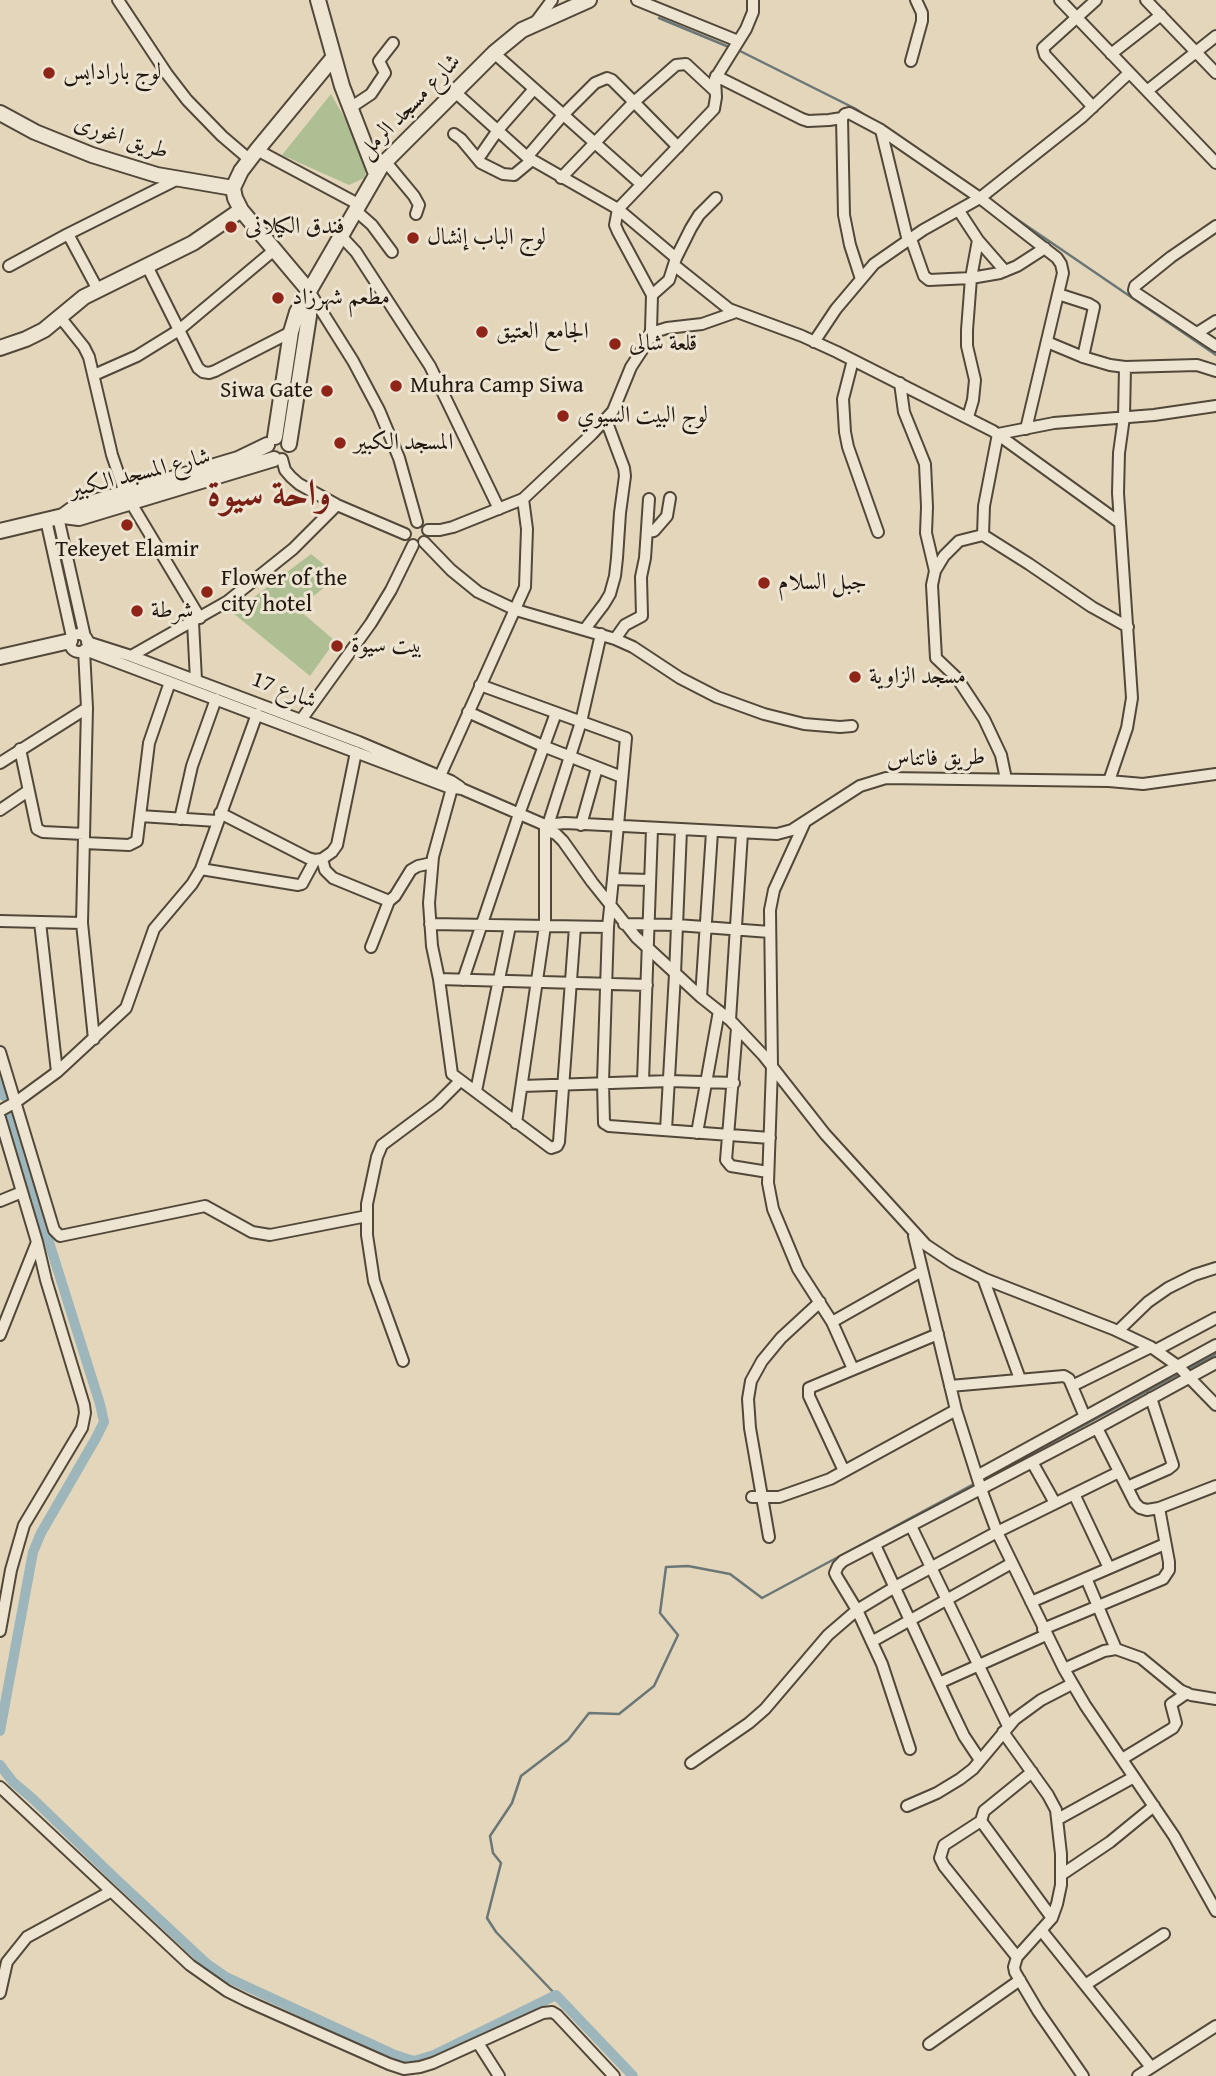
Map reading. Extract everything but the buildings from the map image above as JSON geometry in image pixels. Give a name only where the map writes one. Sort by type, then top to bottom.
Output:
[{"type":"street","points":[[118,0],[167,74],[187,100],[222,136],[253,155],[356,207],[392,252]]},
{"type":"street","points":[[317,0],[333,58],[376,174]]},
{"type":"street","points":[[534,23],[552,0]]},
{"type":"street","name":"شارع مسجد الرمل","points":[[309,291],[385,161],[494,53],[522,30],[589,0]]},
{"type":"street","points":[[637,0],[738,41]]},
{"type":"street","points":[[428,530],[446,529],[523,499],[606,421],[619,399],[631,367],[651,333],[652,295],[615,225],[618,209],[714,109],[716,76],[753,12],[753,0]]},
{"type":"street","points":[[911,61],[922,21],[922,13],[916,0]]},
{"type":"street","points":[[1060,0],[1216,163]]},
{"type":"street","points":[[1093,107],[1043,52],[1045,45],[1096,0]]},
{"type":"street","points":[[1146,0],[1216,73]]},
{"type":"street","points":[[1111,54],[1161,15]]},
{"type":"street","points":[[1147,91],[1216,36]]},
{"type":"street","points":[[350,108],[371,94],[378,84],[385,73],[379,61],[393,43]]},
{"type":"street","points":[[494,53],[641,184]]},
{"type":"street","points":[[333,58],[253,155],[233,188],[241,210],[309,291],[353,361],[380,410],[399,458],[418,522]]},
{"type":"street","points":[[561,178],[634,102],[676,65],[686,64],[715,91]]},
{"type":"street","points":[[814,342],[836,309],[874,264],[980,198],[1093,107],[1129,73]]},
{"type":"street","points":[[716,76],[802,119],[815,121],[842,118],[849,113],[881,130],[980,198],[1057,258],[1063,269],[1026,429]]},
{"type":"street","points":[[454,134],[481,163],[503,174],[514,175],[563,114],[603,78],[612,80],[678,148]]},
{"type":"street","points":[[478,159],[498,130],[534,89]]},
{"type":"street","points":[[455,92],[529,158],[618,209],[721,304],[814,342],[968,417],[998,434],[1119,522]]},
{"type":"street","name":"طريق اغورى","points":[[0,113],[73,148],[158,175],[233,188]]},
{"type":"street","points":[[842,118],[844,215],[860,279]]},
{"type":"street","points":[[881,130],[909,240],[926,279],[971,278],[1005,271],[1045,248]]},
{"type":"street","points":[[385,161],[414,196],[419,205],[416,214]]},
{"type":"street","points":[[9,266],[177,179]]},
{"type":"street","points":[[652,295],[668,282],[691,228],[699,215],[716,198]]},
{"type":"street","points":[[0,348],[36,334],[84,297],[193,243],[241,210]]},
{"type":"street","points":[[959,211],[978,240],[1005,271]]},
{"type":"street","points":[[1216,226],[1134,287],[1135,292],[1216,346]]},
{"type":"street","points":[[68,234],[98,290]]},
{"type":"street","points":[[341,236],[356,251],[430,366],[499,509]]},
{"type":"street","points":[[968,417],[975,391],[967,330],[971,278],[978,240]]},
{"type":"street","points":[[94,375],[137,355],[179,330],[273,251]]},
{"type":"street","points":[[147,266],[198,368],[206,373],[291,332]]},
{"type":"street","points":[[309,291],[297,313],[291,332],[268,453],[278,459],[290,477],[337,505],[405,534]]},
{"type":"street","points":[[278,459],[289,453],[309,316],[309,291]]},
{"type":"street","points":[[1058,294],[1094,307],[1083,357]]},
{"type":"street","points":[[651,333],[667,328],[702,324],[736,312]]},
{"type":"street","points":[[60,317],[83,347],[94,375],[112,455],[128,498],[197,620],[196,680]]},
{"type":"street","points":[[1197,333],[1216,321]]},
{"type":"street","points":[[1047,342],[1096,362],[1125,367],[1197,365],[1216,371]]},
{"type":"street","points":[[853,360],[843,399],[845,432],[878,532]]},
{"type":"street","points":[[1109,781],[1130,715],[1132,677],[1119,522],[1118,473],[1124,417],[1125,367]]},
{"type":"street","points":[[900,383],[904,412],[925,464],[926,533],[935,571]]},
{"type":"street","points":[[998,434],[1081,419],[1182,412],[1216,406]]},
{"type":"street","points":[[585,629],[610,594],[617,558],[625,476],[606,421]]},
{"type":"street","points":[[983,535],[984,506],[998,434]]},
{"type":"street","points":[[271,441],[283,438],[289,443]]},
{"type":"street","name":"شارع المسجد الكبير","points":[[0,531],[56,518],[79,518],[245,456],[271,441]]},
{"type":"street","name":"شارع المسجد الكبير","points":[[128,498],[278,459]]},
{"type":"street","points":[[647,532],[654,531],[667,516],[670,498]]},
{"type":"street","points":[[440,776],[526,587],[527,529],[523,499]]},
{"type":"street","points":[[615,639],[625,625],[642,616],[640,577],[649,553],[649,499]]},
{"type":"street","points":[[131,656],[228,601],[267,571],[337,505]]},
{"type":"street","points":[[56,518],[71,575],[87,708],[82,923],[94,1039]]},
{"type":"street","points":[[56,518],[59,578],[81,643]]},
{"type":"street","points":[[301,720],[371,624],[419,544],[428,537],[428,530],[424,524],[418,522],[408,525],[405,534],[407,541],[419,544],[463,582],[493,600],[516,610],[615,639],[634,647],[680,678],[717,697],[764,714],[804,724],[852,726]]},
{"type":"street","points":[[1006,779],[1001,755],[984,719],[957,678],[936,659],[932,585],[935,571],[944,556],[959,541],[983,535],[1093,607],[1128,626]]},
{"type":"street","points":[[59,578],[71,575]]},
{"type":"street","points":[[516,1124],[545,926],[547,827],[581,722],[601,634]]},
{"type":"street","points":[[0,657],[81,643]]},
{"type":"street","name":"شارع 17","points":[[81,643],[131,656],[301,720],[452,781],[457,789]]},
{"type":"street","name":"شارع 17","points":[[81,643],[170,682],[457,789],[547,827]]},
{"type":"street","points":[[20,749],[35,825],[40,831],[129,845],[135,843],[138,838],[149,743],[170,682]]},
{"type":"street","points":[[480,685],[626,738],[608,927],[603,1121],[606,1125],[770,1138]]},
{"type":"street","points":[[180,819],[192,766],[216,699]]},
{"type":"street","points":[[0,763],[87,708]]},
{"type":"street","points":[[468,712],[543,746],[622,777]]},
{"type":"street","points":[[463,980],[556,713]]},
{"type":"street","points":[[0,1111],[57,1072],[126,1008],[154,929],[192,884],[201,869],[257,714]]},
{"type":"street","points":[[201,869],[298,886],[302,884],[318,859],[332,852],[337,845],[356,752]]},
{"type":"street","points":[[581,825],[597,768]]},
{"type":"street","name":"طريق فاتناس","points":[[547,827],[565,823],[712,832],[785,833],[860,786],[886,778],[1109,781],[1143,784],[1216,774]]},
{"type":"street","points":[[457,789],[432,863],[429,903],[432,946],[452,1074],[551,1148],[559,1142],[575,927]]},
{"type":"street","points":[[0,810],[28,790]]},
{"type":"street","points":[[140,816],[180,819],[219,817],[318,859],[333,878],[389,901]]},
{"type":"street","points":[[805,822],[774,890],[770,910],[770,1198],[798,1269],[832,1322],[853,1369]]},
{"type":"street","points":[[547,827],[563,841],[624,924],[675,974],[734,1024],[763,1055],[825,1134],[913,1233],[937,1253],[983,1278],[1118,1331],[1154,1349],[1178,1366],[1216,1405]]},
{"type":"street","points":[[643,1082],[652,829]]},
{"type":"street","points":[[666,1130],[681,830]]},
{"type":"street","points":[[701,997],[712,832]]},
{"type":"street","points":[[742,833],[736,929],[734,1083],[726,1160],[731,1166],[768,1172]]},
{"type":"street","points":[[371,947],[389,901],[411,870],[432,863]]},
{"type":"street","points":[[613,879],[650,880]]},
{"type":"street","points":[[0,921],[82,923]]},
{"type":"street","points":[[40,922],[57,1072]]},
{"type":"street","points":[[430,924],[608,927]]},
{"type":"street","points":[[624,924],[770,932]]},
{"type":"street","points":[[476,1091],[510,926]]},
{"type":"street","points":[[439,979],[647,985]]},
{"type":"street","points":[[697,1133],[719,1011]]},
{"type":"street","points":[[0,1052],[54,1230],[60,1236],[205,1206],[252,1232],[270,1236],[367,1216]]},
{"type":"street","points":[[522,1086],[670,1081],[734,1083]]},
{"type":"street","points":[[403,1361],[374,1281],[367,1235],[367,1204],[379,1150],[460,1082]]},
{"type":"street","points":[[0,1631],[11,1570],[24,1525],[82,1428],[85,1405],[1,1126]]},
{"type":"street","points":[[0,1201],[22,1192]]},
{"type":"street","points":[[913,1233],[956,1410],[997,1531],[1044,1632],[1072,1684],[1213,1894],[1216,1911]]},
{"type":"street","points":[[0,1335],[37,1242]]},
{"type":"street","points":[[1118,1331],[1148,1302],[1168,1288],[1216,1268]]},
{"type":"street","points":[[832,1322],[922,1270]]},
{"type":"street","points":[[983,1278],[1020,1379]]},
{"type":"street","points":[[769,1537],[758,1497],[750,1428],[748,1399],[751,1381],[781,1338],[820,1302]]},
{"type":"street","points":[[1072,1386],[1216,1318]]},
{"type":"street","points":[[844,1471],[807,1393],[812,1386],[937,1334]]},
{"type":"street","points":[[977,1476],[1216,1345]]},
{"type":"street","points":[[910,1749],[873,1641],[837,1577],[836,1569],[843,1561],[1216,1363]]},
{"type":"street","points":[[950,1386],[1061,1375],[1068,1377],[1085,1417]]},
{"type":"street","points":[[1127,1487],[1173,1465],[1151,1398]]},
{"type":"street","points":[[758,1497],[786,1495],[830,1479],[956,1410]]},
{"type":"street","points":[[1097,1428],[1140,1508],[1159,1508],[1216,1486]]},
{"type":"street","points":[[1032,1462],[1055,1503]]},
{"type":"street","points":[[691,1763],[765,1709],[828,1635],[857,1610],[997,1531],[1119,1472]]},
{"type":"street","points":[[1074,1494],[1109,1568]]},
{"type":"street","points":[[939,1684],[1099,1606],[1163,1579],[1169,1570],[1159,1508]]},
{"type":"street","points":[[911,1526],[979,1666],[1005,1729],[1048,1794],[1058,1819],[1061,1875],[1058,1904],[1052,1917],[1017,1957],[1014,1967],[1038,2011],[1083,2076]]},
{"type":"street","points":[[1031,1602],[1165,1544]]},
{"type":"street","points":[[875,1545],[964,1736],[980,1760]]},
{"type":"street","points":[[873,1641],[1012,1563]]},
{"type":"street","points":[[1086,1578],[1116,1649]]},
{"type":"street","points":[[1064,1670],[1104,1651],[1116,1649],[1141,1658],[1169,1682],[1187,1693],[1216,1699]]},
{"type":"street","points":[[908,1806],[960,1779],[1023,1712],[1072,1684]]},
{"type":"street","points":[[1122,1759],[1173,1728],[1176,1723],[1171,1704],[1187,1693]]},
{"type":"street","points":[[1017,1957],[940,1858],[944,1845],[981,1821],[984,1811],[1032,1772]]},
{"type":"street","points":[[1058,1819],[1134,1777]]},
{"type":"street","points":[[0,1787],[190,1965],[227,1991],[404,2069],[420,2067],[543,2013],[552,2012],[614,2076]]},
{"type":"street","points":[[1061,1875],[1101,1848],[1154,1806]]},
{"type":"street","points":[[981,1821],[1052,1917]]},
{"type":"street","points":[[0,1993],[7,1962],[27,1937],[110,1892]]},
{"type":"street","points":[[1041,1930],[1151,2067]]},
{"type":"street","points":[[1085,1985],[1164,1934]]},
{"type":"street","points":[[929,2044],[1020,1980]]},
{"type":"street","points":[[1138,2076],[1216,2026]]},
{"type":"street","points":[[478,2043],[499,2076]]},
{"type":"green space","points":[[331,94],[366,156],[367,169],[364,178],[349,185],[282,155]]},
{"type":"green space","points":[[311,554],[338,576],[298,609],[335,641],[310,676],[233,613]]},
{"type":"waterway","points":[[659,18],[729,47]]},
{"type":"waterway","points":[[736,49],[869,118]]},
{"type":"waterway","points":[[1005,211],[1216,355]]},
{"type":"waterway","points":[[0,1083],[4,1096]]},
{"type":"waterway","points":[[0,1731],[33,1552],[104,1422],[8,1112]]},
{"type":"waterway","points":[[1190,1368],[1216,1354]]},
{"type":"waterway","points":[[986,1478],[1177,1375]]},
{"type":"waterway","points":[[556,1995],[496,1932],[487,1918],[501,1863],[493,1853],[490,1836],[512,1803],[521,1776],[568,1740],[589,1713],[619,1714],[654,1686],[678,1635],[660,1613],[666,1567],[688,1566],[730,1574],[762,1598],[972,1485]]},
{"type":"waterway","points":[[0,1765],[13,1782],[116,1879],[206,1963],[226,1977],[395,2055],[414,2061],[434,2055],[556,1995],[633,2076]]},
{"type":"place","name":"لوج بارادايس","points":[[49,73]]},
{"type":"place","name":"فندق الكيلانى","points":[[231,227]]},
{"type":"place","name":"لوج الباب إنشال","points":[[413,238]]},
{"type":"place","name":"مطعم شهرزاد","points":[[278,298]]},
{"type":"place","name":"الجامع العتيق","points":[[482,332]]},
{"type":"place","name":"قلعة شالى","points":[[615,344]]},
{"type":"place","name":"Muhra Camp Siwa","points":[[396,386]]},
{"type":"place","name":"Siwa Gate","points":[[327,391]]},
{"type":"place","name":"لوج البيت السيوي","points":[[563,416]]},
{"type":"place","name":"المسجد الكبير","points":[[340,443]]},
{"type":"place","name":"Tekeyet Elamir","points":[[127,525]]},
{"type":"place","name":"جبل السلام","points":[[764,583]]},
{"type":"place","name":"Flower of the city hotel","points":[[207,592]]},
{"type":"place","name":"شرطة","points":[[137,611]]},
{"type":"place","name":"بيت سيوة","points":[[337,646]]},
{"type":"place","name":"مسجد الزاوية","points":[[855,677]]},
{"type":"district","name":"واحة سيوة","points":[[269,496]]}]
